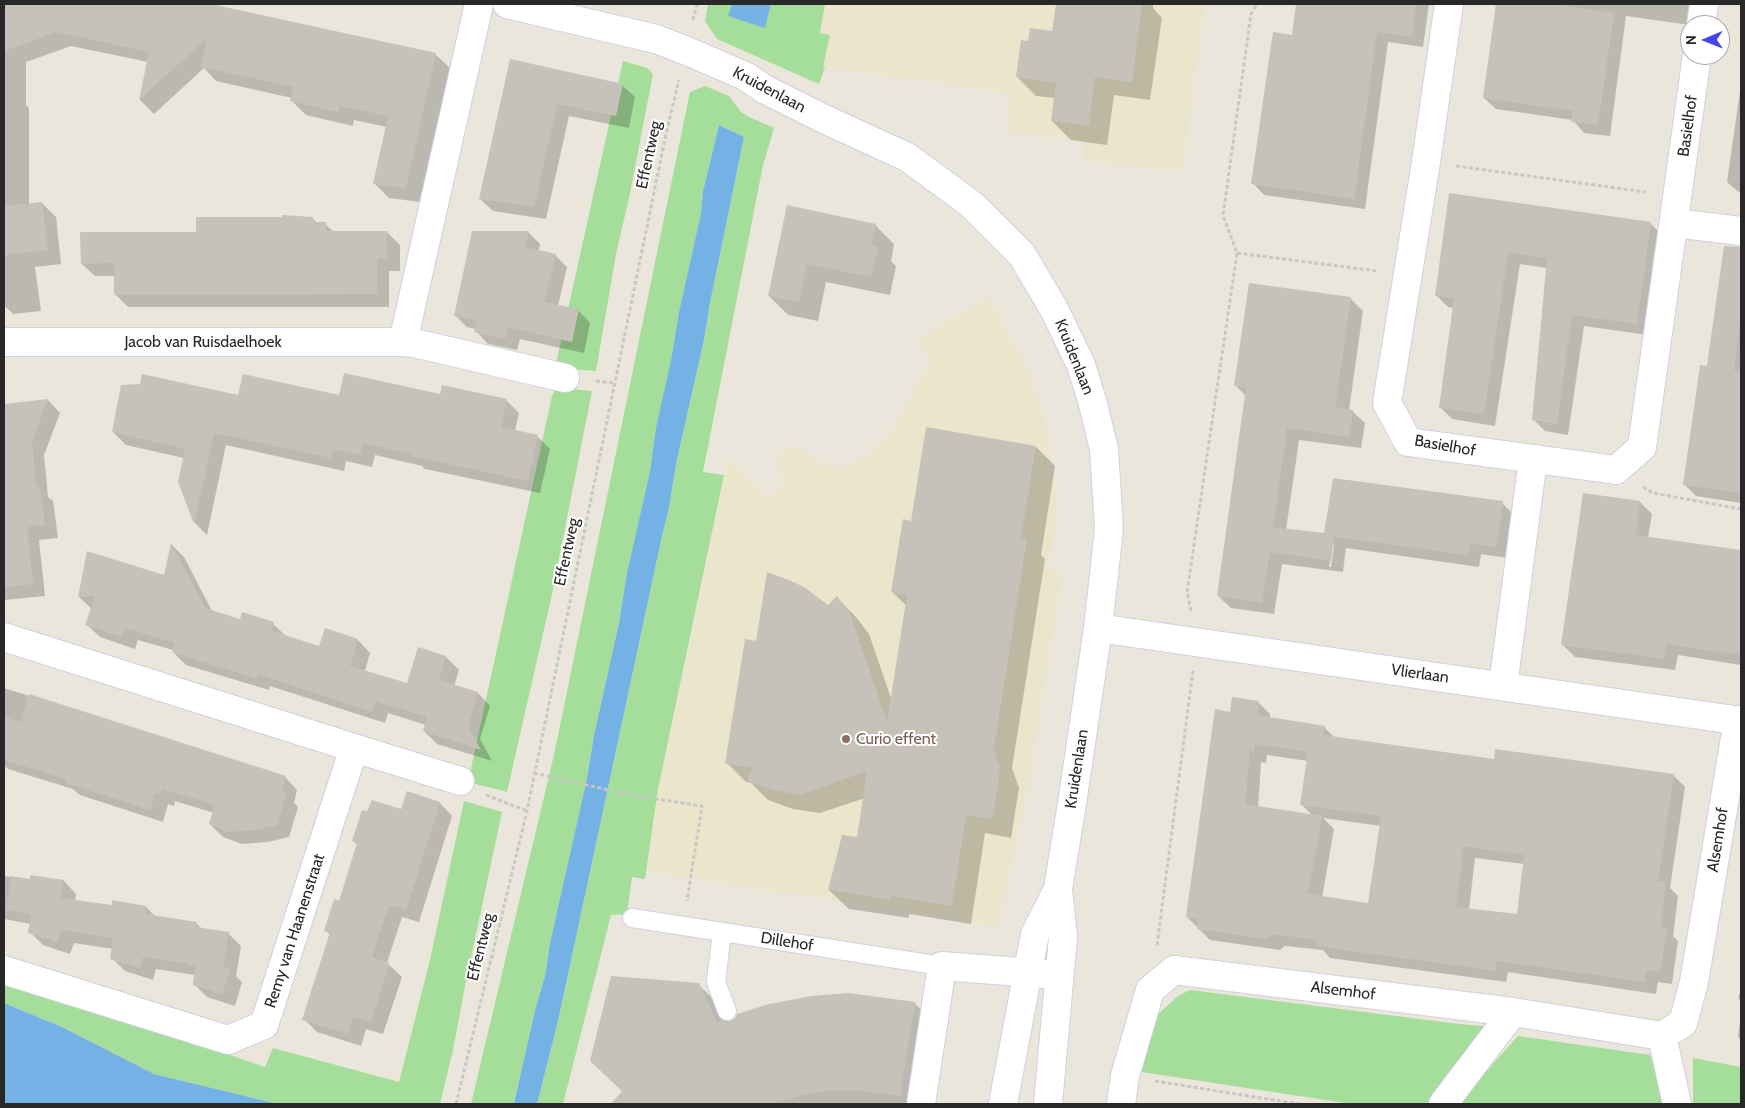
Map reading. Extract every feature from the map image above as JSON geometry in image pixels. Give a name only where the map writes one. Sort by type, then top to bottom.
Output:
[{"type":"street","points":[[403,342],[479,4]]},
{"type":"street","name":"Kruidenlaan","points":[[508,4],[656,39],[745,76],[766,90],[822,118],[908,157],[971,204],[1022,256],[1054,309],[1081,365],[1093,404],[1104,449],[1109,529],[1098,628],[1058,889],[1063,937],[1048,1104]]},
{"type":"street","name":"Basielhof","points":[[1448,4],[1426,162],[1388,403],[1408,442],[1616,470],[1642,447],[1696,65]]},
{"type":"street","points":[[1676,210],[1741,232]]},
{"type":"street","name":"Jacob van Ruisdaelhoek","points":[[4,342],[403,342],[564,378]]},
{"type":"street","points":[[1503,686],[1533,459]]},
{"type":"street","name":"Vlierlaan","points":[[1098,628],[1739,720]]},
{"type":"street","points":[[4,637],[460,781]]},
{"type":"street","name":"Alsemhof","points":[[1174,970],[1513,1012],[1662,1036],[1682,1023],[1694,982],[1739,720]]},
{"type":"street","name":"Remy van Haanenstraat","points":[[4,970],[228,1040],[264,1025],[354,748]]},
{"type":"street","name":"Kruidenlaan","points":[[1003,1104],[1026,973],[1035,934],[1058,889]]},
{"type":"street","points":[[921,1104],[942,966]]},
{"type":"street","name":"Dillehof","points":[[942,966],[1060,975]]},
{"type":"street","points":[[1121,1104],[1125,1076],[1150,990],[1174,970]]},
{"type":"street","points":[[1443,1104],[1513,1012]]},
{"type":"street","points":[[1662,1036],[1678,1104]]},
{"type":"lane","name":"Dillehof","points":[[632,918],[942,966]]},
{"type":"lane","points":[[722,932],[716,982],[727,1011]]},
{"type":"path","name":"Effentweg","points":[[456,1104],[527,810],[666,134],[697,4]]},
{"type":"path","points":[[1174,970],[1157,949],[1196,643],[1187,592],[1237,253],[1223,215],[1251,14],[1257,4]]},
{"type":"path","points":[[1426,162],[1676,210]]},
{"type":"path","points":[[1237,253],[1408,275]]},
{"type":"path","points":[[1616,470],[1653,493],[1741,509]]},
{"type":"path","points":[[534,773],[630,795],[702,806],[683,927]]},
{"type":"path","points":[[460,781],[466,788],[527,810]]},
{"type":"path","points":[[1125,1076],[1299,1104]]},
{"type":"shaded area","points":[[825,4],[1205,4],[1182,172],[1083,160],[1085,142],[1007,131],[1012,93],[823,67],[830,36],[820,33]]},
{"type":"shaded area","points":[[988,297],[1029,372],[1042,409],[1052,458],[1056,492],[1049,571],[1062,573],[1029,781],[998,926],[647,871],[658,789],[701,593],[727,459],[765,496],[784,485],[778,464],[781,453],[789,448],[800,449],[823,465],[834,469],[861,460],[897,426],[920,380],[932,363],[919,340]]},
{"type":"green space","points":[[708,4],[732,4],[728,16],[765,27],[771,4],[825,4],[820,33],[830,35],[823,67],[825,67],[819,84],[717,39],[705,21]]},
{"type":"green space","points":[[623,61],[647,68],[653,74],[616,254],[596,371],[555,368]]},
{"type":"green space","points":[[705,86],[729,96],[741,112],[774,128],[763,165],[703,472],[724,475],[658,789],[645,879],[632,877],[627,914],[611,915],[563,1104],[537,1104],[558,1021],[669,508],[676,464],[704,340],[744,137],[719,125],[703,191],[701,213],[679,312],[671,360],[656,427],[650,471],[627,573],[619,623],[594,735],[587,778],[550,943],[545,976],[535,1010],[514,1104],[471,1104],[554,755],[690,92]]},
{"type":"green space","points":[[556,388],[592,391],[552,594],[507,792],[468,782],[552,396]]},
{"type":"green space","points":[[464,801],[502,812],[453,1050],[440,1104],[278,1104],[154,1074],[62,1027],[4,1003],[4,980],[79,1003],[265,1067],[273,1048],[399,1082],[430,960]]},
{"type":"green space","points":[[1190,990],[1493,1027],[1437,1104],[1352,1104],[1135,1071],[1156,1016],[1178,996]]},
{"type":"green space","points":[[1518,1036],[1650,1055],[1668,1104],[1457,1104]]},
{"type":"green space","points":[[1693,1058],[1741,1067],[1741,1104],[1693,1104]]},
{"type":"water","points":[[732,4],[771,4],[765,28],[728,16]]},
{"type":"water","points":[[719,125],[744,137],[704,340],[676,464],[669,508],[558,1021],[537,1104],[514,1104],[535,1010],[545,976],[550,943],[587,778],[594,735],[619,623],[627,573],[650,471],[656,427],[671,360],[679,312],[701,213],[703,191]]},
{"type":"water","points":[[4,1003],[62,1027],[154,1074],[278,1104],[4,1104]]},
{"type":"building","points":[[4,4],[211,4],[436,53],[406,188],[373,184],[388,116],[340,106],[338,112],[290,101],[293,87],[201,67],[207,38],[139,100],[149,52],[56,32],[4,51]]},
{"type":"building","points":[[1056,4],[1142,4],[1132,82],[1095,77],[1089,126],[1051,121],[1056,83],[1016,77],[1021,40],[1028,41],[1030,28],[1052,31]]},
{"type":"building","points":[[1296,4],[1416,4],[1412,37],[1377,32],[1354,199],[1251,184],[1273,32],[1292,35]]},
{"type":"building","points":[[1496,4],[1553,4],[1614,13],[1598,125],[1571,122],[1573,111],[1483,98]]},
{"type":"building","points":[[510,59],[623,84],[616,116],[557,104],[534,207],[479,199]]},
{"type":"building","points":[[1449,193],[1651,222],[1637,324],[1572,315],[1557,424],[1532,420],[1547,258],[1508,253],[1484,414],[1439,408],[1454,298],[1435,296]]},
{"type":"building","points":[[42,202],[48,250],[4,255],[4,206]]},
{"type":"building","points":[[787,205],[876,224],[871,245],[878,246],[871,277],[807,264],[799,302],[768,296]]},
{"type":"building","points":[[282,215],[313,217],[313,222],[326,222],[326,231],[387,231],[387,259],[377,259],[377,294],[114,295],[114,263],[81,264],[80,232],[196,232],[196,217],[282,217]]},
{"type":"building","points":[[472,231],[529,231],[525,247],[556,254],[544,302],[579,309],[572,342],[508,327],[505,339],[474,332],[477,321],[454,316]]},
{"type":"building","points":[[1724,246],[1741,247],[1741,312],[1734,370],[1741,371],[1741,493],[1683,485],[1700,365],[1707,366]]},
{"type":"building","points":[[1249,283],[1351,297],[1335,407],[1353,410],[1349,437],[1287,428],[1273,527],[1324,533],[1333,478],[1503,501],[1496,547],[1469,543],[1468,555],[1334,537],[1331,561],[1270,552],[1262,603],[1217,596],[1246,387],[1234,386]]},
{"type":"building","points":[[344,373],[440,394],[442,385],[507,399],[501,427],[538,435],[528,481],[411,456],[411,454],[363,443],[360,455],[333,449],[331,458],[214,433],[194,524],[178,482],[185,449],[112,432],[121,385],[140,384],[142,374],[238,395],[243,374],[339,395]]},
{"type":"building","points":[[48,399],[32,442],[36,487],[40,487],[45,525],[27,527],[33,584],[4,587],[4,404]]},
{"type":"building","points":[[926,427],[1036,446],[1021,538],[1027,539],[994,748],[1000,768],[993,819],[966,815],[952,906],[891,896],[891,900],[828,890],[842,835],[857,837],[867,771],[800,795],[773,790],[747,781],[752,768],[725,764],[745,639],[756,641],[767,572],[804,587],[828,605],[837,596],[850,613],[887,722],[907,595],[891,592],[903,519],[911,521]]},
{"type":"building","points":[[1583,493],[1640,501],[1636,535],[1741,550],[1741,655],[1666,644],[1664,659],[1561,645]]},
{"type":"building","points":[[171,543],[205,608],[240,619],[242,612],[274,622],[272,631],[319,646],[325,628],[358,639],[350,666],[407,683],[418,647],[446,656],[439,680],[478,692],[468,726],[481,750],[423,731],[427,717],[376,701],[372,712],[258,674],[257,679],[172,652],[175,643],[125,628],[122,637],[85,625],[95,596],[78,597],[87,551],[164,575]]},
{"type":"building","points":[[29,694],[286,776],[281,792],[286,794],[277,825],[255,830],[228,832],[209,824],[215,805],[163,789],[161,794],[155,793],[150,810],[66,783],[67,779],[4,760],[4,717],[20,722]]},
{"type":"building","points":[[1232,697],[1259,701],[1257,715],[1325,726],[1323,735],[1494,759],[1495,749],[1674,774],[1658,881],[1666,882],[1661,927],[1667,928],[1660,972],[1646,970],[1645,982],[1496,961],[1495,971],[1316,946],[1317,940],[1273,934],[1267,939],[1197,929],[1197,919],[1186,917],[1215,709],[1230,712]],"holes":[[[1255,744],[1308,752],[1300,805],[1381,816],[1368,903],[1308,894],[1322,816],[1245,804],[1250,751],[1254,751]],[[1463,846],[1524,855],[1517,914],[1456,907]]]},
{"type":"building","points":[[407,791],[440,802],[406,910],[389,905],[380,931],[372,957],[389,963],[371,1022],[353,1017],[348,1034],[302,1020],[330,932],[324,931],[334,899],[339,901],[357,843],[352,841],[362,810],[367,811],[372,800],[401,809]]},
{"type":"building","points":[[30,875],[64,880],[61,898],[112,905],[112,900],[146,906],[145,914],[197,922],[196,927],[229,932],[223,967],[230,968],[222,994],[193,985],[195,966],[189,964],[143,957],[140,968],[110,959],[113,938],[61,930],[58,942],[28,933],[31,915],[6,909],[11,876],[30,879]]},
{"type":"building","points":[[611,976],[699,983],[717,1022],[722,1020],[730,1021],[737,1014],[769,1004],[812,996],[849,993],[915,1002],[900,1096],[837,1090],[806,1094],[770,1104],[611,1104],[622,1091],[590,1061]]},
{"type":"place","name":"Curio effent","points":[[846,739]]}]
